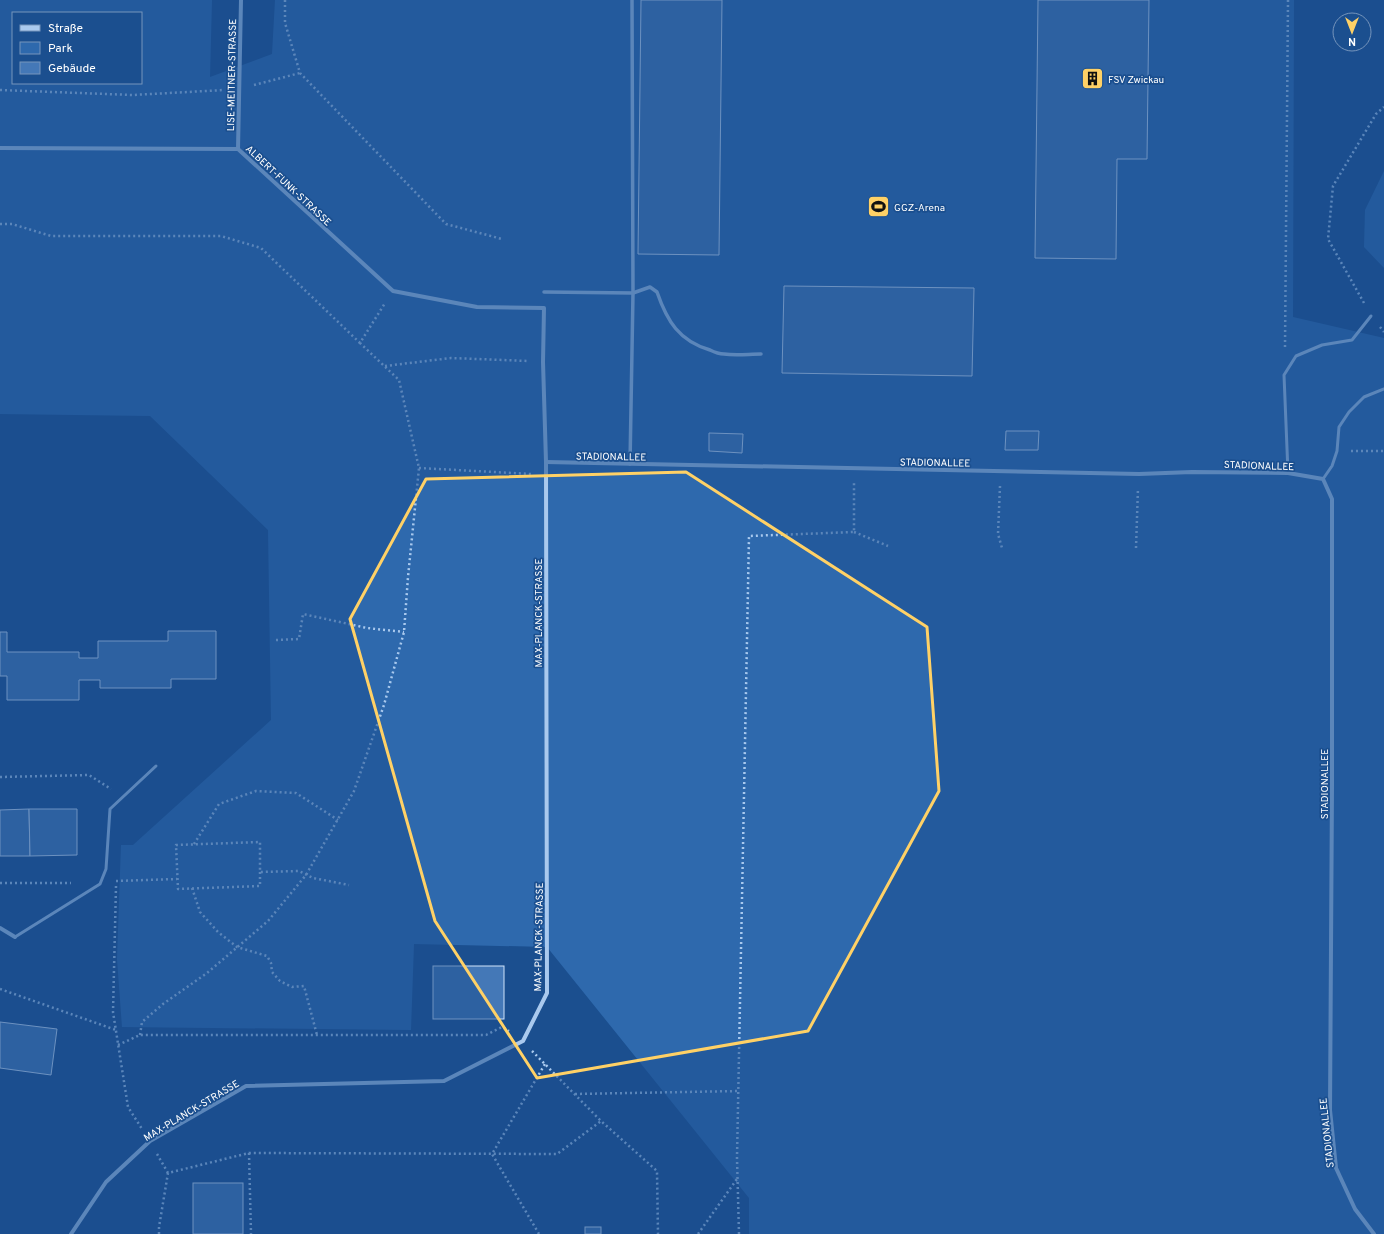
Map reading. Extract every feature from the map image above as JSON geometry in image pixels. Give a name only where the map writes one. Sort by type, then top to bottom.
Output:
[{"type":"street","name":"LISE-MEITNER-STRASSE","points":[[238,149],[241,0]]},
{"type":"street","points":[[630,464],[633,292],[632,0]]},
{"type":"street","name":"ALBERT-FUNK-STRASSE","points":[[0,148],[238,149],[393,291]]},
{"type":"street","points":[[544,292],[633,292],[650,288],[657,292],[674,327],[686,340],[702,348],[724,354],[761,354]]},
{"type":"street","name":"MAX-PLANCK-STRASSE","points":[[71,1234],[106,1182],[150,1141],[246,1086],[444,1081],[523,1041],[546,993],[546,462],[543,362],[544,308],[477,307],[393,291]]},
{"type":"street","name":"STADIONALLEE","points":[[546,462],[1139,474],[1192,472],[1288,473],[1323,479],[1332,499],[1330,1110],[1336,1168],[1355,1209],[1374,1234]]},
{"type":"street","points":[[0,928],[15,937]]},
{"type":"lane","points":[[1288,473],[1284,375],[1296,356],[1322,345],[1352,340],[1371,316]]},
{"type":"lane","points":[[1323,479],[1332,466],[1337,451],[1339,427],[1349,412],[1364,397],[1384,389]]},
{"type":"lane","points":[[15,937],[100,884],[106,869],[110,809],[156,766]]},
{"type":"path","points":[[285,0],[285,23],[300,73],[446,224],[502,240]]},
{"type":"path","points":[[1284,375],[1286,322],[1288,0]]},
{"type":"path","points":[[0,90],[134,95],[239,89],[300,73]]},
{"type":"path","points":[[1384,107],[1376,114],[1333,186],[1328,239],[1371,316],[1384,332]]},
{"type":"path","points":[[0,224],[12,224],[51,236],[221,236],[261,248],[399,380],[418,468],[404,632],[384,706],[354,791],[306,875],[268,921],[207,973],[163,1004],[142,1022],[140,1035]]},
{"type":"path","points":[[360,343],[393,291]]},
{"type":"path","points":[[385,366],[451,358],[499,361],[520,360]]},
{"type":"path","points":[[1337,451],[1384,451]]},
{"type":"path","points":[[418,468],[513,473]]},
{"type":"path","points":[[854,468],[854,532]]},
{"type":"path","points":[[1001,471],[998,534],[1002,548]]},
{"type":"path","points":[[1136,548],[1139,474]]},
{"type":"path","points":[[739,1234],[739,1091],[749,536],[854,532],[888,546]]},
{"type":"path","points":[[276,640],[299,638],[303,614],[367,628],[404,632]]},
{"type":"path","points":[[0,777],[89,775],[123,797]]},
{"type":"path","points":[[194,844],[219,804],[256,790],[296,793],[338,820]]},
{"type":"path","points":[[260,842],[260,886],[178,889],[176,845],[194,844],[260,842]]},
{"type":"path","points":[[106,869],[116,881],[113,1012],[128,1107],[168,1173],[159,1234]]},
{"type":"path","points":[[260,872],[299,871],[313,878],[349,885]]},
{"type":"path","points":[[116,881],[177,879]]},
{"type":"path","points":[[0,883],[100,884]]},
{"type":"path","points":[[192,888],[200,912],[218,932],[237,947],[267,956],[271,963],[272,972],[280,981],[292,987],[304,986],[317,1035]]},
{"type":"path","points":[[0,989],[116,1030]]},
{"type":"path","points":[[118,1045],[140,1035],[486,1035],[502,1027],[523,1041],[574,1094],[657,1172],[658,1234]]},
{"type":"path","points":[[492,1154],[545,1064]]},
{"type":"path","points":[[574,1094],[739,1091]]},
{"type":"path","points":[[168,1173],[249,1152],[558,1154],[601,1120]]},
{"type":"path","points":[[249,1152],[251,1234]]},
{"type":"path","points":[[492,1154],[539,1234]]},
{"type":"path","points":[[698,1234],[738,1178]]},
{"type":"highlighted area","points":[[686,472],[927,627],[939,791],[808,1031],[537,1078],[435,921],[350,619],[426,479]]},
{"type":"green space","points":[[0,0],[212,0],[210,77],[272,54],[275,0],[1294,0],[1293,317],[1384,338],[1384,1234],[749,1234],[749,1198],[547,947],[414,944],[411,1030],[122,1027],[117,959],[121,845],[133,845],[271,720],[268,530],[150,416],[0,414]]},
{"type":"green space","points":[[1384,171],[1384,268],[1364,247],[1365,210]]},
{"type":"building","points":[[641,0],[722,0],[719,255],[638,254]]},
{"type":"building","name":"FSV Zwickau","points":[[1038,0],[1149,0],[1147,159],[1117,159],[1116,259],[1035,258]]},
{"type":"building","points":[[784,286],[974,288],[972,376],[782,373]]},
{"type":"building","points":[[1006,431],[1039,431],[1038,450],[1005,450]]},
{"type":"building","points":[[709,433],[743,434],[742,453],[709,451]]},
{"type":"building","points":[[168,631],[216,631],[216,679],[171,679],[171,688],[100,688],[100,680],[79,680],[79,700],[7,700],[7,676],[0,676],[0,632],[7,632],[7,652],[79,652],[79,658],[98,658],[98,641],[168,641]]},
{"type":"building","points":[[29,809],[30,856],[0,856],[0,810]]},
{"type":"building","points":[[29,809],[77,809],[77,855],[30,856]]},
{"type":"building","points":[[433,966],[504,966],[504,1019],[433,1019]]},
{"type":"building","points":[[0,1022],[57,1029],[51,1075],[0,1068]]},
{"type":"building","points":[[193,1183],[243,1183],[243,1234],[193,1234]]},
{"type":"building","points":[[585,1227],[601,1227],[601,1234],[585,1234]]},
{"type":"place","name":"FSV Zwickau","points":[[1092,79]]},
{"type":"place","name":"GGZ-Arena","points":[[878,207]]}]
